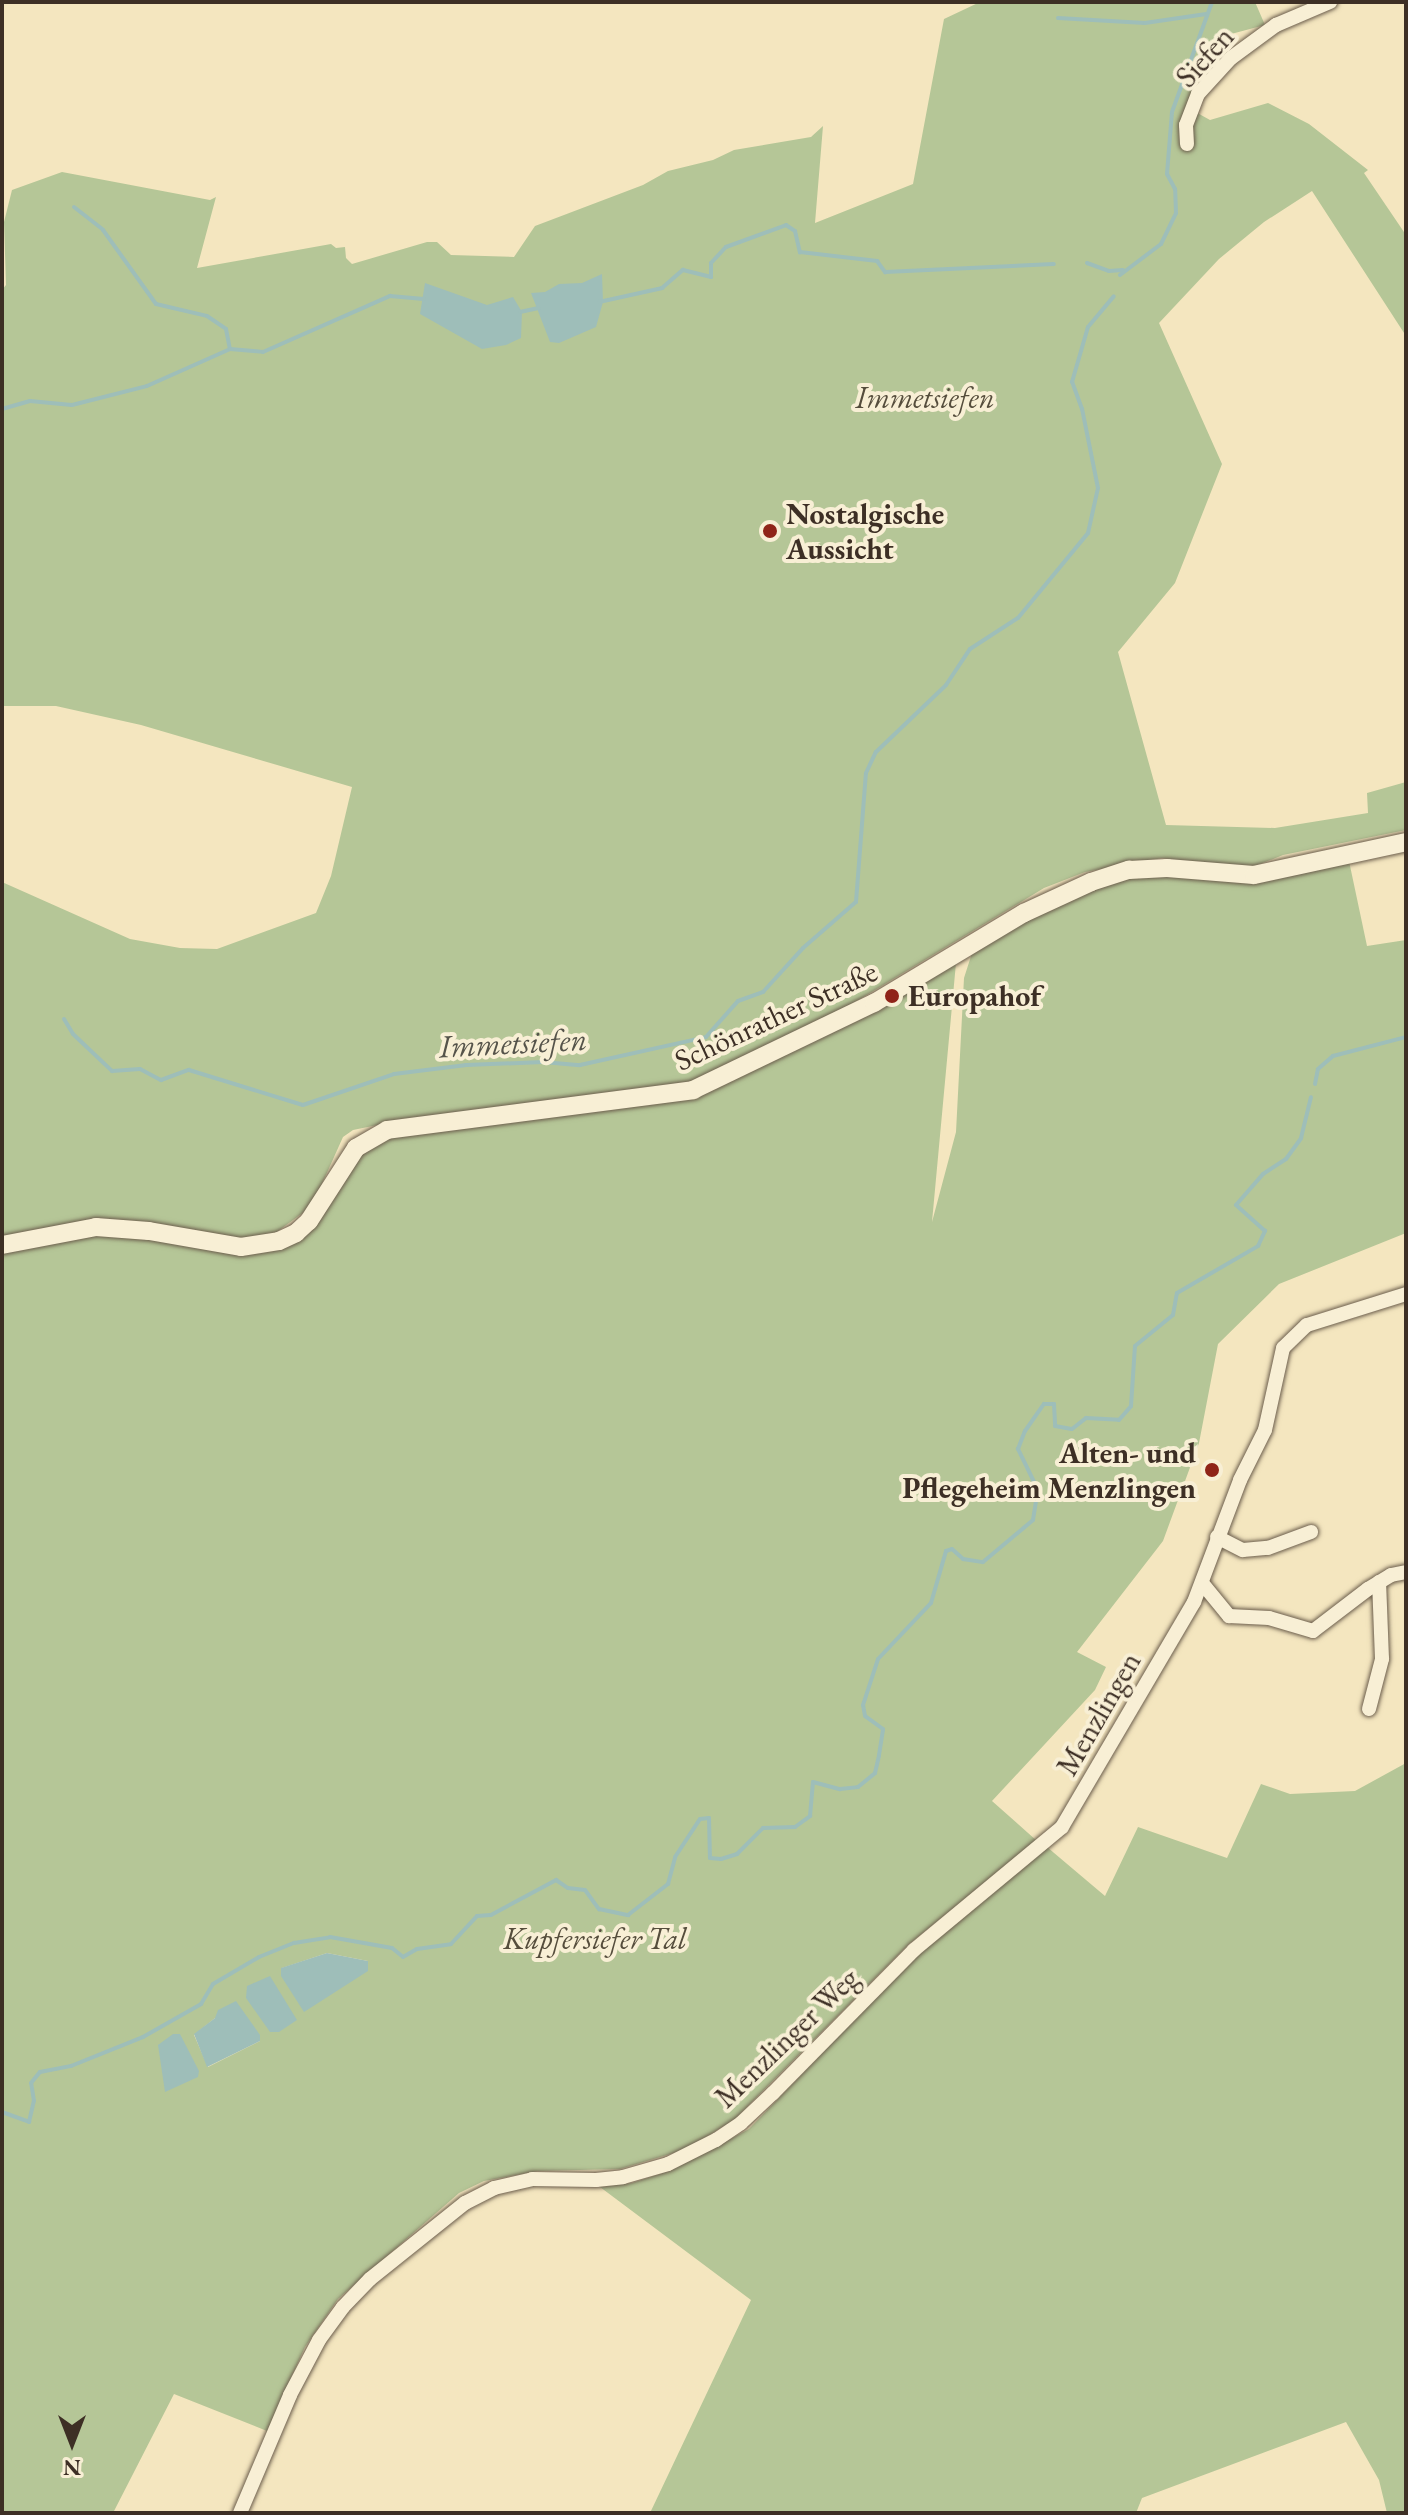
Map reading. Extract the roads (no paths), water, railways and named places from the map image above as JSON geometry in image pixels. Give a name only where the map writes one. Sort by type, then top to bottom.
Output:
[{"type":"street","name":"Siefen","points":[[1187,144],[1186,125],[1198,94],[1231,58],[1276,25],[1330,2]]},
{"type":"street","name":"Schönrather Straße","points":[[2,1245],[96,1227],[149,1231],[241,1247],[279,1241],[296,1233],[309,1221],[356,1148],[387,1130],[693,1090],[874,1003],[1035,908],[1120,873],[1167,868],[1254,875],[1406,842]]},
{"type":"street","name":"Menzlingen","points":[[1026,1859],[1062,1827],[1075,1809],[1202,1583],[1217,1537],[1265,1430],[1283,1348],[1307,1325],[1406,1294]]},
{"type":"street","points":[[1217,1537],[1243,1550],[1268,1548],[1311,1532]]},
{"type":"street","points":[[1202,1583],[1229,1616],[1269,1618],[1307,1631],[1321,1627],[1379,1582],[1406,1572]]},
{"type":"street","points":[[1369,1709],[1382,1659],[1379,1582]]},
{"type":"street","name":"Menzlinger Weg","points":[[240,2513],[290,2395],[319,2340],[370,2279],[465,2203],[494,2188],[532,2179],[596,2180],[623,2177],[668,2164],[716,2140],[762,2103],[914,1950],[1026,1859]]},
{"type":"water","points":[[602,274],[603,302],[596,327],[559,343],[550,342],[531,293],[545,292],[559,284],[582,283]]},
{"type":"water","points":[[425,283],[487,305],[513,297],[522,312],[521,338],[506,345],[482,349],[420,314]]},
{"type":"water","points":[[327,1953],[368,1961],[368,1971],[304,2012],[281,1976],[281,1968]]},
{"type":"water","points":[[270,1976],[297,2020],[279,2032],[270,2032],[246,1998],[247,1986]]},
{"type":"water","points":[[236,2001],[260,2035],[260,2041],[207,2067],[194,2034],[215,2018],[218,2010]]},
{"type":"water","points":[[173,2034],[180,2034],[199,2071],[198,2077],[165,2092],[158,2045]]},
{"type":"waterway","name":"Immetsiefen","points":[[1120,275],[1161,244],[1176,213],[1175,189],[1167,174],[1172,112],[1212,2]]},
{"type":"waterway","points":[[1058,18],[1145,23],[1206,14]]},
{"type":"waterway","points":[[74,207],[103,230],[156,304],[207,316],[226,329],[230,349]]},
{"type":"waterway","points":[[599,302],[662,288],[683,270],[711,277],[711,263],[726,247],[786,225],[795,231],[800,252],[877,261],[885,272],[1054,264]]},
{"type":"waterway","points":[[1087,263],[1109,271],[1123,270]]},
{"type":"waterway","points":[[2,409],[30,401],[72,405],[147,386],[230,349],[263,352],[390,296],[424,299]]},
{"type":"waterway","name":"Immetsiefen","points":[[64,1019],[73,1034],[112,1071],[140,1069],[161,1080],[189,1070],[303,1105],[394,1074],[466,1065],[543,1062],[580,1065],[706,1037],[738,1001],[763,992],[803,948],[856,902],[866,773],[876,752],[946,685],[970,649],[1018,618],[1088,533],[1098,488],[1082,409],[1072,382],[1088,327],[1114,296]]},
{"type":"waterway","points":[[520,312],[539,308]]},
{"type":"waterway","points":[[1315,1084],[1318,1069],[1333,1056],[1406,1037]]},
{"type":"waterway","points":[[2,2112],[29,2122],[34,2101],[31,2083],[40,2072],[71,2066],[143,2037],[201,2004],[213,1984],[259,1957],[294,1943],[330,1937],[392,1948],[403,1957],[417,1949],[451,1944],[477,1916],[491,1915],[556,1880],[568,1888],[585,1890],[599,1909],[628,1915],[668,1884],[675,1857],[700,1819],[709,1818],[710,1858],[721,1859],[737,1854],[763,1828],[795,1827],[810,1816],[813,1782],[840,1789],[858,1787],[875,1773],[879,1755],[883,1729],[865,1716],[863,1705],[878,1659],[931,1603],[946,1551],[952,1549],[963,1559],[983,1562],[1033,1520],[1038,1490],[1018,1449],[1025,1431],[1044,1404],[1054,1404],[1055,1426],[1072,1429],[1086,1418],[1119,1420],[1131,1406],[1135,1346],[1173,1315],[1177,1293],[1258,1246],[1265,1231],[1236,1205],[1263,1174],[1286,1159],[1301,1138],[1311,1097]]},
{"type":"place","name":"Nostalgische Aussicht","points":[[770,531]]},
{"type":"place","name":"Europahof","points":[[892,996]]},
{"type":"place","name":"Alten- und Pflegeheim Menzlingen","points":[[1212,1470]]},
{"type":"park label","name":"Kupfersiefer Tal","points":[[595,1939]]}]
